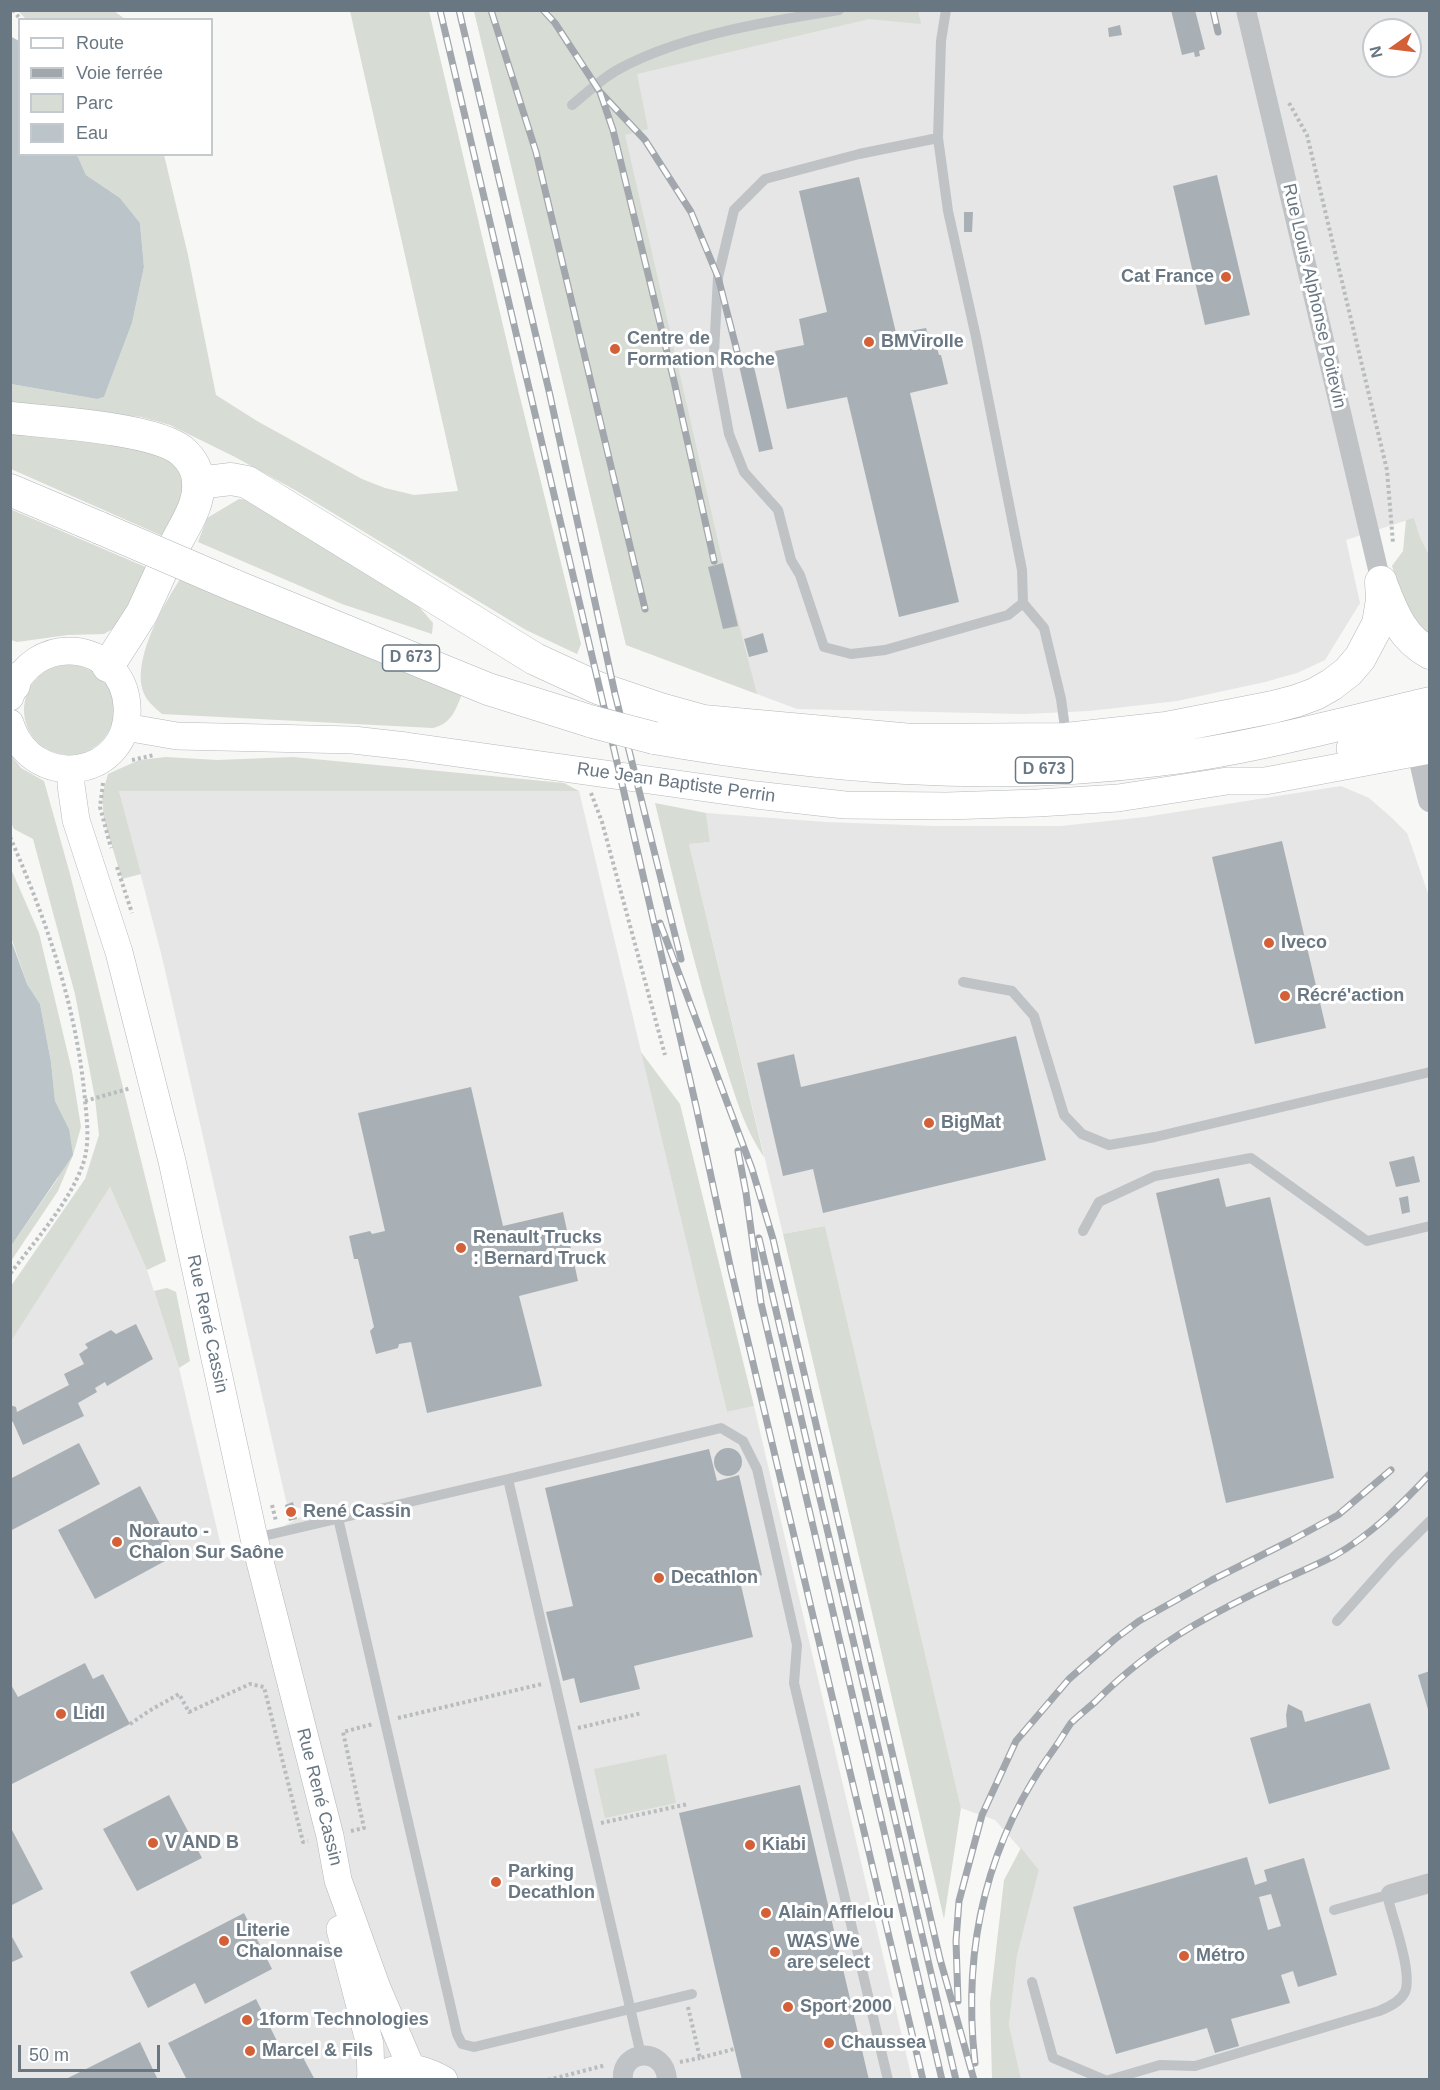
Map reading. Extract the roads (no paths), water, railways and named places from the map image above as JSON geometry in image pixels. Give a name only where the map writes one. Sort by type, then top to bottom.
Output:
[{"type":"main road","points":[[10,418],[108,429],[163,440],[181,450],[194,465],[198,483],[195,503],[176,543]]},
{"type":"main road","points":[[198,483],[231,479],[247,482],[535,658],[598,688],[703,721],[912,740],[1066,739],[1166,728],[1273,707],[1315,694],[1348,672],[1370,642],[1381,613],[1378,569]]},
{"type":"main road","name":"D 673","points":[[10,490],[233,585],[488,689],[593,722],[654,738],[735,752],[862,766],[946,771],[1040,770],[1116,765],[1211,752],[1430,703]]},
{"type":"main road","points":[[1378,569],[1401,629],[1410,639],[1430,653]]},
{"type":"main road","points":[[108,666],[142,613],[160,573]]},
{"type":"main road","points":[[10,723],[14,736],[24,750],[38,762],[54,768],[71,770],[89,766],[105,757],[117,744],[125,727],[127,705],[121,684],[108,666],[92,656],[75,651],[56,652],[39,658],[24,670],[12,687]]},
{"type":"main road","name":"Rue Jean Baptiste Perrin","points":[[125,727],[177,736],[353,740],[845,805],[947,806],[1118,798],[1227,781],[1265,781],[1427,742]]},
{"type":"main road","name":"Rue Jean Baptiste Perrin","points":[[1227,781],[1263,769],[1398,736],[1427,742]]},
{"type":"main road","name":"Rue René Cassin","points":[[71,770],[76,820],[118,952],[172,1161],[254,1538],[330,1836],[338,1880],[340,1929],[370,2045],[370,2079]]},
{"type":"main road","name":"Rue René Cassin","points":[[338,1880],[377,1988],[411,2067]]},
{"type":"main road","points":[[370,2079],[389,2069],[411,2067],[429,2071],[444,2079]]},
{"type":"street","name":"Rue Louis Alphonse Poitevin","points":[[1246,10],[1378,569]]},
{"type":"street","points":[[1427,742],[1430,800]]},
{"type":"street","points":[[1389,1894],[1430,1883]]},
{"type":"street","points":[[623,2079],[626,2066],[632,2059],[641,2055],[651,2056],[659,2061],[665,2068],[667,2079]]},
{"type":"lane","points":[[572,105],[617,69],[658,51],[714,35],[839,10]]},
{"type":"lane","points":[[946,10],[941,41],[938,138],[948,212],[976,337],[1022,570],[1023,603],[1044,628],[1060,699],[1066,739]]},
{"type":"lane","points":[[938,138],[859,154],[765,179],[734,210],[718,277],[714,352],[729,434],[744,472],[778,510],[791,560],[800,575],[824,647],[851,654],[885,650],[1008,615],[1023,603]]},
{"type":"lane","points":[[963,982],[1012,991],[1034,1016],[1064,1115],[1082,1134],[1109,1145],[1155,1137],[1430,1072]]},
{"type":"lane","points":[[1083,1231],[1100,1202],[1155,1176],[1251,1158],[1367,1241],[1430,1226]]},
{"type":"lane","points":[[254,1538],[721,1428],[743,1441],[760,1480],[797,1645],[794,1683],[888,2079]]},
{"type":"lane","points":[[508,1479],[641,2055]]},
{"type":"lane","points":[[338,1518],[457,2034],[462,2044],[474,2047],[630,2008],[690,1998]]},
{"type":"lane","points":[[1337,1621],[1393,1558],[1430,1521]]},
{"type":"lane","points":[[1032,1982],[1053,2058],[1107,2079],[1160,2065],[1195,2066],[1379,2012],[1396,2002],[1404,1993],[1408,1981],[1389,1894],[1334,1910]]},
{"type":"water","points":[[10,36],[18,40],[18,156],[77,156],[86,175],[120,198],[140,223],[144,267],[132,323],[104,397],[97,399],[11,384]]},
{"type":"water","points":[[10,937],[27,984],[40,1004],[51,1062],[55,1101],[69,1129],[73,1155],[11,1246]]},
{"type":"railway","points":[[440,10],[620,775],[731,1270],[923,2080]]},
{"type":"railway","points":[[459,10],[549,391],[615,694],[681,959]]},
{"type":"railway","points":[[491,10],[536,152],[645,609]]},
{"type":"railway","points":[[543,10],[555,23],[600,92],[645,140],[691,212],[718,277],[737,351]]},
{"type":"railway","points":[[1213,10],[1218,32]]},
{"type":"railway","points":[[600,92],[613,130],[674,381],[714,561]]},
{"type":"railway","points":[[660,923],[752,1169],[773,1239],[940,1959],[974,2080]]},
{"type":"railway","points":[[738,1151],[761,1303],[942,2080]]},
{"type":"railway","points":[[759,1238],[956,2080]]},
{"type":"railway","points":[[958,2001],[956,1941],[959,1901],[982,1815],[1016,1741],[1069,1679],[1139,1621],[1212,1580],[1338,1515],[1391,1470]]},
{"type":"railway","points":[[975,2063],[972,1978],[985,1897],[1012,1819],[1032,1782],[1071,1723],[1129,1671],[1178,1635],[1235,1603],[1334,1556],[1361,1539],[1385,1519],[1430,1474]]},
{"type":"place","name":"Cat France","points":[[1226,277]]},
{"type":"place","name":"BMVirolle","points":[[869,342]]},
{"type":"place","name":"Centre de Formation Roche","points":[[615,349]]},
{"type":"place","name":"Iveco","points":[[1269,943]]},
{"type":"place","name":"Récré'action","points":[[1285,996]]},
{"type":"place","name":"BigMat","points":[[929,1123]]},
{"type":"place","name":"Renault Trucks : Bernard Truck","points":[[461,1248]]},
{"type":"place","name":"René Cassin","points":[[291,1512]]},
{"type":"place","name":"Norauto - Chalon Sur Saône","points":[[117,1542]]},
{"type":"place","name":"Decathlon","points":[[659,1578]]},
{"type":"place","name":"Lidl","points":[[61,1714]]},
{"type":"place","name":"V AND B","points":[[153,1843]]},
{"type":"place","name":"Kiabi","points":[[750,1845]]},
{"type":"place","name":"Parking Decathlon","points":[[496,1882]]},
{"type":"place","name":"Alain Afflelou","points":[[766,1913]]},
{"type":"place","name":"Literie Chalonnaise","points":[[224,1941]]},
{"type":"place","name":"WAS We are select","points":[[775,1952]]},
{"type":"place","name":"Métro","points":[[1184,1956]]},
{"type":"place","name":"Sport 2000","points":[[788,2007]]},
{"type":"place","name":"1form Technologies","points":[[247,2020]]},
{"type":"place","name":"Chaussea","points":[[829,2043]]},
{"type":"place","name":"Marcel & Fils","points":[[250,2051]]}]
